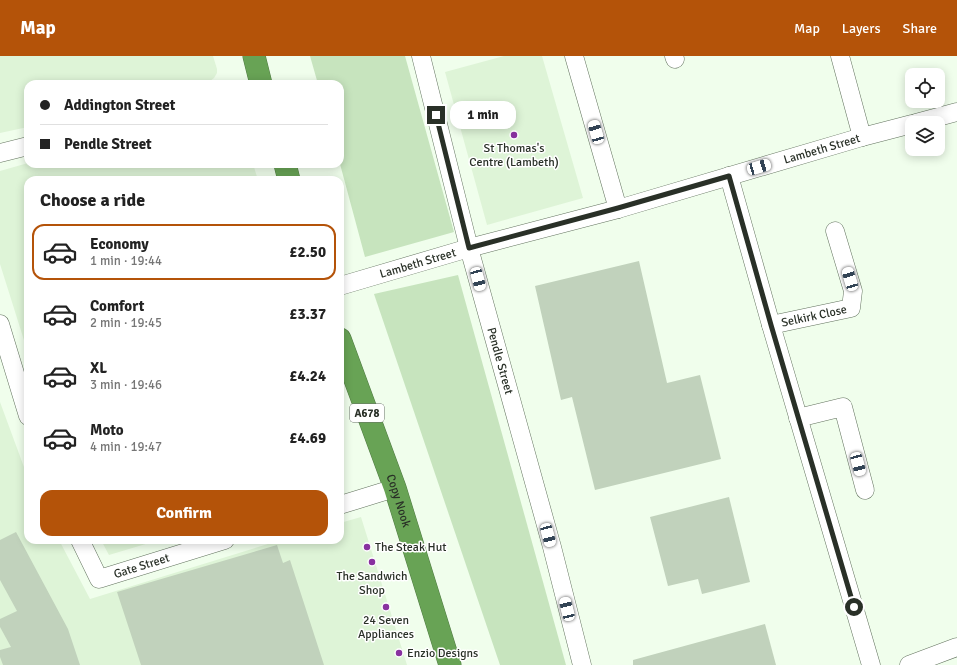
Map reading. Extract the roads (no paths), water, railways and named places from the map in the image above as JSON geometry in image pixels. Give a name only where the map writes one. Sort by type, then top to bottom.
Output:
[{"type":"highway","points":[[254,56],[260,80]]},
{"type":"highway","name":"Copy Nook","points":[[344,350],[395,488],[450,665]]},
{"type":"street","name":"Pendle Street","points":[[421,56],[469,248],[550,540],[582,665]]},
{"type":"street","points":[[574,56],[618,208]]},
{"type":"street","points":[[840,56],[862,137]]},
{"type":"street","points":[[942,116],[957,112]]},
{"type":"street","name":"Lambeth Street","points":[[344,285],[469,248],[618,208],[905,126]]},
{"type":"street","points":[[0,153],[24,147]]},
{"type":"street","points":[[729,176],[798,418],[871,665]]},
{"type":"street","name":"Selkirk Close","points":[[771,325],[851,308],[853,291],[835,232]]},
{"type":"street","points":[[0,324],[24,403]]},
{"type":"street","points":[[798,418],[843,407],[865,490]]},
{"type":"street","points":[[344,504],[395,488]]},
{"type":"street","name":"Gate Street","points":[[82,544],[99,579],[212,544]]},
{"type":"street","points":[[909,665],[957,647]]},
{"type":"place","name":"St Thomas's Centre (Lambeth)","points":[[514,135]]},
{"type":"place","name":"The Steak Hut","points":[[367,547]]},
{"type":"place","name":"The Sandwich Shop","points":[[372,562]]},
{"type":"place","name":"24 Seven Appliances","points":[[386,607]]},
{"type":"place","name":"Enzio Designs","points":[[399,653]]}]
